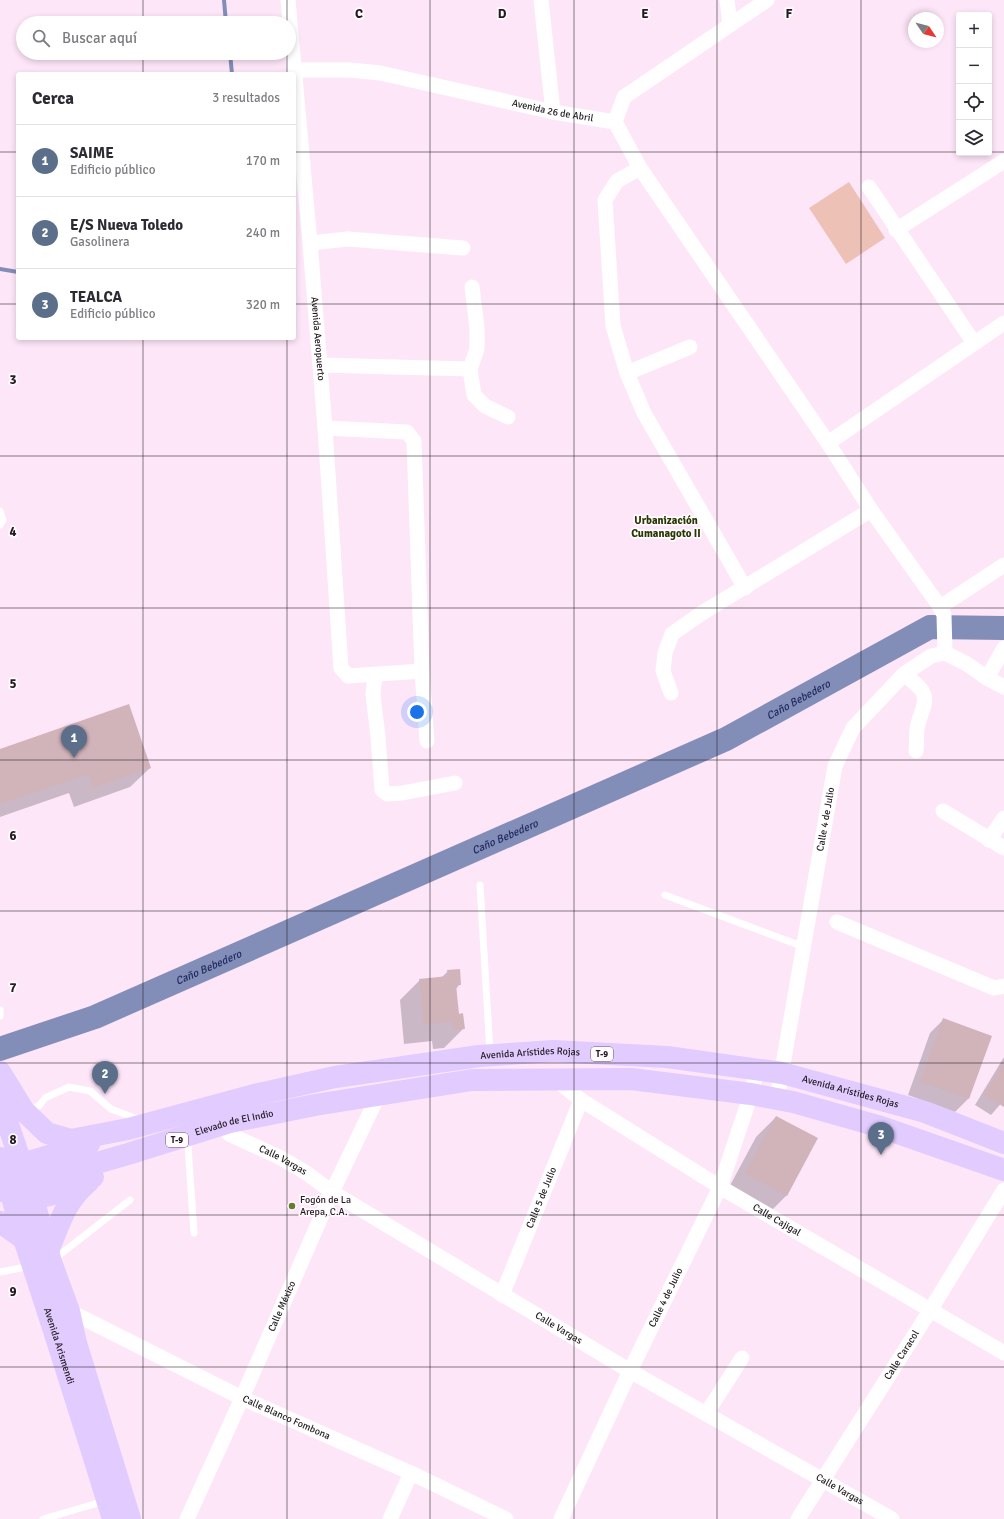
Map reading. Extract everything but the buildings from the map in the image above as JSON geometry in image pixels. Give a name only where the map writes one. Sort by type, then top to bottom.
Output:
[{"type":"main road","name":"Avenida Arístides Rojas","points":[[193,1112],[254,1095],[335,1077],[490,1055],[553,1051],[667,1057],[782,1073],[925,1112],[1004,1143]]},
{"type":"main road","name":"T-9","points":[[1,1074],[24,1111],[47,1133],[71,1140],[149,1124],[193,1112]]},
{"type":"main road","name":"T-9","points":[[315,1105],[472,1080],[630,1079],[751,1094],[793,1102],[878,1126],[1004,1170]]},
{"type":"main road","points":[[0,1100],[16,1173],[193,1112]]},
{"type":"main road","name":"Elevado de El Indio","points":[[229,1134],[315,1105]]},
{"type":"main road","name":"Elevado de El Indio","points":[[16,1173],[135,1152],[230,1122],[315,1105]]},
{"type":"main road","name":"T-9","points":[[16,1173],[53,1194],[121,1166],[229,1134]]},
{"type":"main road","name":"Avenida Arismendi","points":[[16,1173],[14,1206],[24,1239],[44,1259],[52,1321],[110,1509]]},
{"type":"main road","name":"Avenida Arismendi","points":[[16,1173],[44,1259],[69,1311],[76,1343],[130,1519]]},
{"type":"main road","name":"T-9","points":[[44,1259],[66,1206],[74,1195],[99,1174]]},
{"type":"main road","points":[[0,1222],[24,1239]]},
{"type":"street","name":"Avenida Aeropuerto","points":[[288,0],[289,16]]},
{"type":"street","points":[[541,0],[553,112]]},
{"type":"street","points":[[727,0],[730,24]]},
{"type":"street","points":[[767,0],[624,97],[615,122],[640,168],[828,443],[871,510],[942,611],[945,653],[967,664],[987,678],[1004,687]]},
{"type":"street","name":"Avenida Aeropuerto","points":[[293,60],[294,70]]},
{"type":"street","name":"Avenida 26 de Abril","points":[[294,70],[350,70],[380,73],[553,112],[615,122]]},
{"type":"street","name":"Avenida Aeropuerto","points":[[296,92],[326,428],[341,668],[348,676],[375,674]]},
{"type":"street","points":[[896,230],[1004,161]]},
{"type":"street","points":[[640,168],[617,181],[605,200],[613,326],[627,373],[644,413],[745,588]]},
{"type":"street","points":[[869,188],[896,230],[974,343]]},
{"type":"street","points":[[310,244],[348,239],[463,248]]},
{"type":"street","points":[[472,287],[477,328],[477,349],[470,369],[474,395],[485,406],[508,416]]},
{"type":"street","points":[[828,443],[1004,323]]},
{"type":"street","points":[[627,373],[690,347]]},
{"type":"street","points":[[320,365],[470,369]]},
{"type":"street","points":[[326,428],[407,432],[414,441],[422,671],[428,741]]},
{"type":"street","points":[[671,693],[663,671],[665,653],[672,634],[871,510]]},
{"type":"street","points":[[942,611],[1004,565]]},
{"type":"street","points":[[987,678],[1004,648]]},
{"type":"street","name":"Calle 4 de Julio","points":[[777,1099],[836,766],[853,728],[904,674],[931,656],[945,653]]},
{"type":"street","points":[[422,671],[375,674],[373,694],[382,790],[387,794],[402,793],[455,782]]},
{"type":"street","points":[[904,674],[919,687],[924,695],[924,704],[917,730],[916,751]]},
{"type":"street","points":[[943,810],[1004,848]]},
{"type":"street","points":[[989,840],[1004,818]]},
{"type":"street","points":[[837,922],[994,988],[1004,986]]},
{"type":"street","name":"Calle 4 de Julio","points":[[561,1519],[630,1371],[720,1187],[751,1094],[757,1070]]},
{"type":"street","name":"Calle Cajigal","points":[[555,1080],[581,1100],[720,1187],[1004,1353]]},
{"type":"street","name":"Calle México","points":[[187,1519],[242,1398],[332,1192],[379,1094]]},
{"type":"street","name":"Calle 5 de Julio","points":[[502,1295],[581,1100]]},
{"type":"street","name":"Calle Vargas","points":[[229,1134],[279,1157],[305,1172],[332,1192],[630,1371],[892,1519]]},
{"type":"street","name":"Calle Caracol","points":[[798,1519],[931,1309],[1004,1190]]},
{"type":"street","name":"Calle Blanco Fombona","points":[[69,1311],[242,1398],[411,1474],[506,1519]]},
{"type":"street","points":[[706,1414],[742,1358]]},
{"type":"street","points":[[390,1519],[411,1474]]},
{"type":"lane","points":[[0,511],[3,520],[0,525]]},
{"type":"lane","points":[[480,885],[490,1055]]},
{"type":"lane","points":[[665,895],[804,947]]},
{"type":"lane","points":[[0,1010],[0,1016]]},
{"type":"lane","points":[[24,1111],[39,1106],[45,1098],[69,1087],[90,1091],[110,1109],[149,1124]]},
{"type":"lane","points":[[188,1146],[194,1233]]},
{"type":"lane","points":[[0,1272],[44,1259],[130,1200]]},
{"type":"lane","points":[[43,1519],[110,1509]]},
{"type":"shaded area","points":[[849,182],[885,238],[846,264],[809,208]]},
{"type":"waterway","points":[[224,0],[225,16]]},
{"type":"waterway","points":[[231,60],[232,72]]},
{"type":"waterway","points":[[0,269],[16,272]]},
{"type":"waterway","name":"Caño Bebedero","points":[[0,1049],[95,1017],[726,739],[930,627],[1004,628]]},
{"type":"place","name":"SAIME","points":[[74,758]]},
{"type":"place","name":"E/S Nueva Toledo","points":[[105,1094]]},
{"type":"place","name":"TEALCA","points":[[881,1155]]},
{"type":"place","name":"Fogón de La Arepa, C.A.","points":[[292,1206]]},
{"type":"district","name":"Urbanización Cumanagoto II","points":[[666,526]]}]
